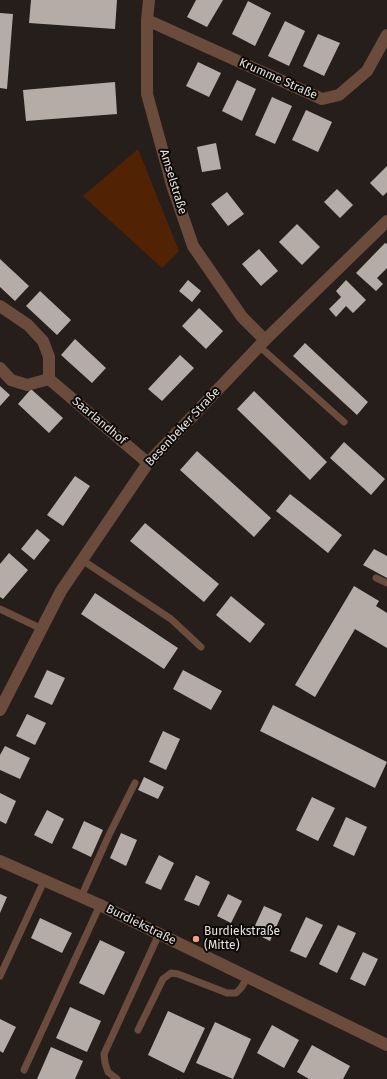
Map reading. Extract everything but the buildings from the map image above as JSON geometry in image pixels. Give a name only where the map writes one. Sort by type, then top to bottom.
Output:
[{"type":"street","name":"Amselstraße","points":[[149,0],[147,20],[147,94],[172,185],[193,246],[242,317],[262,343]]},
{"type":"street","name":"Krumme Straße","points":[[147,20],[322,99],[339,95],[367,71],[387,35]]},
{"type":"street","name":"Besenbeker Straße","points":[[0,710],[61,591],[148,462],[262,343],[387,221]]},
{"type":"street","points":[[0,306],[28,325],[43,341],[49,357],[49,379],[26,385],[11,380],[0,368]]},
{"type":"street","name":"Saarlandhof","points":[[49,379],[148,462]]},
{"type":"street","name":"Burdiekstraße","points":[[0,861],[100,905],[387,1046]]},
{"type":"lane","points":[[262,343],[344,422]]},
{"type":"lane","points":[[82,560],[172,620],[201,646]]},
{"type":"lane","points":[[376,578],[387,583]]},
{"type":"lane","points":[[0,609],[42,629]]},
{"type":"lane","points":[[81,897],[109,835],[135,783]]},
{"type":"lane","points":[[0,976],[44,881]]},
{"type":"lane","points":[[24,1070],[100,905]]},
{"type":"lane","points":[[117,1079],[108,1072],[104,1054],[159,934]]},
{"type":"lane","points":[[138,1030],[163,979],[171,973],[178,974],[227,993],[236,993],[248,977]]},
{"type":"shaded area","points":[[138,149],[179,251],[162,268],[83,196]]},
{"type":"place","name":"Burdiekstraße (Mitte)","points":[[196,939]]}]
